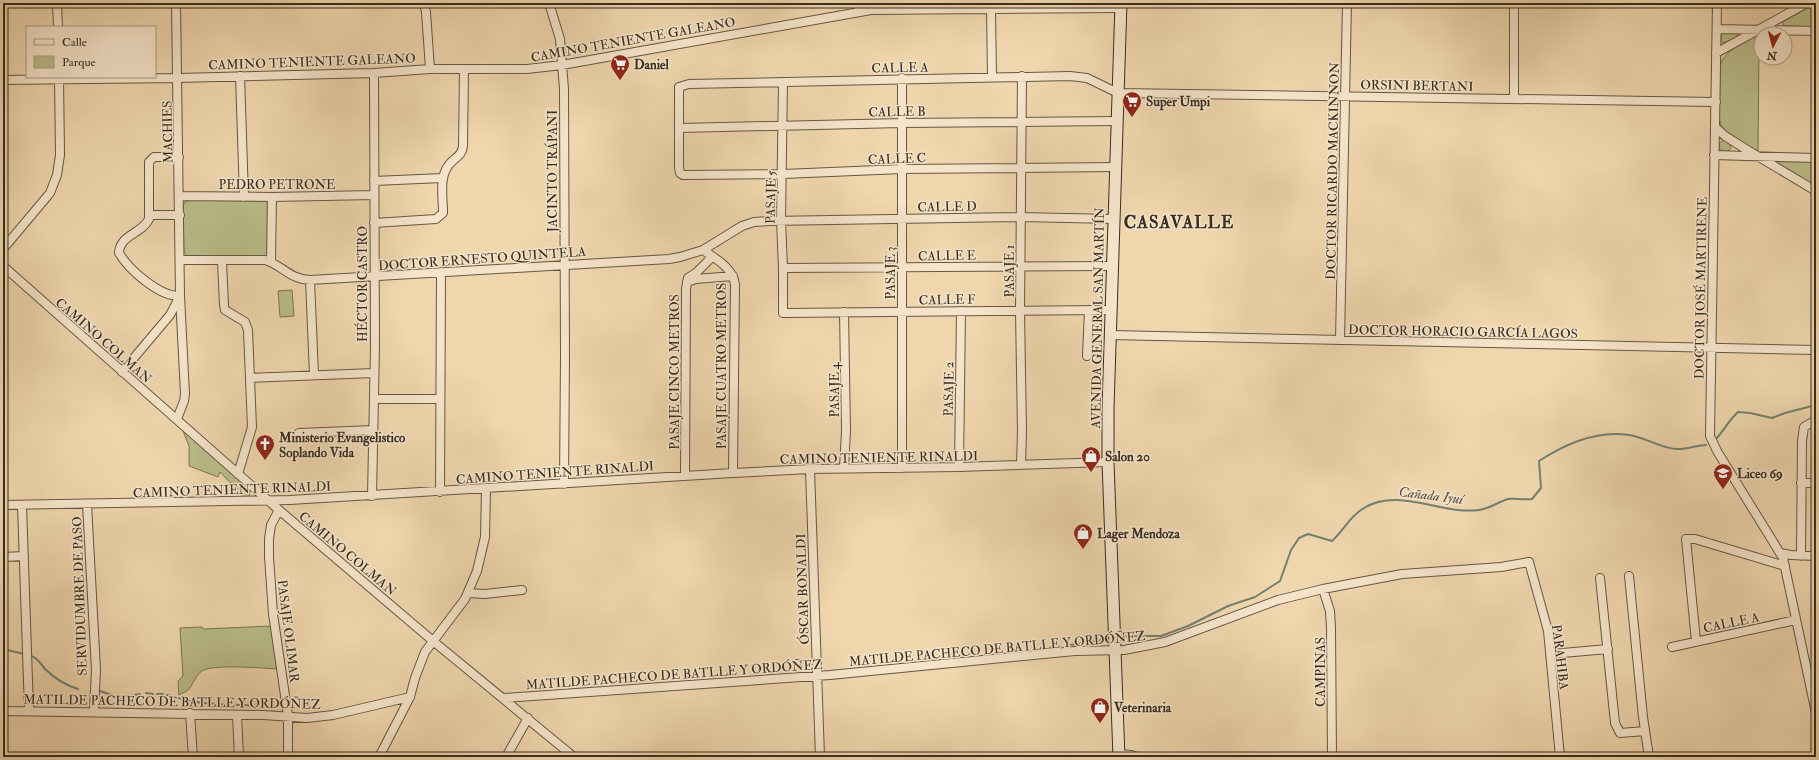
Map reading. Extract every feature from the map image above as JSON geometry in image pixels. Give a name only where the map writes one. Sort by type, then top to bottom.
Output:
[{"type":"main road","name":"AVENIDA GENERAL SAN MARTÍN","points":[[1119,756],[1108,462],[1110,310],[1121,5]]},
{"type":"street","points":[[57,3],[58,26]]},
{"type":"street","name":"MACHIES","points":[[176,3],[180,196],[180,296],[186,394],[177,419]]},
{"type":"street","points":[[424,3],[430,69]]},
{"type":"street","name":"JACINTO TRÁPANI","points":[[549,3],[560,39],[562,65],[565,265],[564,484]]},
{"type":"street","points":[[858,3],[859,12]]},
{"type":"street","name":"DOCTOR RICARDO MACKINNON","points":[[1340,340],[1347,3]]},
{"type":"street","points":[[1514,3],[1514,98]]},
{"type":"street","name":"DOCTOR JOSÉ MARTIRENE","points":[[1717,3],[1710,347],[1710,436],[1717,451],[1780,553],[1785,566],[1816,713]]},
{"type":"street","points":[[1766,26],[1807,3]]},
{"type":"street","name":"CAMINO TENIENTE GALEANO","points":[[3,80],[59,78],[178,78],[430,69],[527,69],[562,65],[859,12],[956,6],[991,8],[1121,5]]},
{"type":"street","points":[[991,8],[992,77]]},
{"type":"street","points":[[1717,29],[1753,30]]},
{"type":"street","points":[[1793,31],[1816,31]]},
{"type":"street","points":[[1716,53],[1753,33]]},
{"type":"street","points":[[374,223],[436,219],[443,213],[442,178],[448,166],[462,152],[464,70]]},
{"type":"street","name":"HÉCTOR CASTRO","points":[[372,496],[374,399],[374,72]]},
{"type":"street","points":[[240,76],[244,197]]},
{"type":"street","name":"CALLE A","points":[[679,128],[679,87],[689,84],[902,78],[1022,76],[1082,77],[1118,93]]},
{"type":"street","name":"PASAJE 1","points":[[1021,465],[1022,424],[1020,266],[1022,76]]},
{"type":"street","points":[[3,249],[50,193],[57,175],[60,155],[59,78]]},
{"type":"street","name":"PASAJE 3","points":[[902,78],[902,468]]},
{"type":"street","name":"PASAJE 5","points":[[783,82],[783,174],[781,220],[784,268],[783,313]]},
{"type":"street","name":"ORSINI BERTANI","points":[[1118,93],[1716,102]]},
{"type":"street","name":"CALLE B","points":[[679,128],[902,122],[1116,121]]},
{"type":"street","points":[[1715,127],[1725,136],[1816,191]]},
{"type":"street","name":"CALLE C","points":[[679,128],[680,173],[687,175],[783,174],[902,169],[1115,167]]},
{"type":"street","points":[[1714,155],[1816,158]]},
{"type":"street","points":[[122,372],[170,315],[180,296],[170,296],[154,286],[132,269],[119,253],[123,241],[147,224],[149,215],[149,162],[154,157],[179,157]]},
{"type":"street","points":[[374,181],[442,178]]},
{"type":"street","name":"PEDRO PETRONE","points":[[180,196],[272,197],[374,195]]},
{"type":"street","points":[[271,262],[272,197]]},
{"type":"street","points":[[149,215],[180,215]]},
{"type":"street","name":"CALLE D","points":[[781,220],[1021,217],[1113,219]]},
{"type":"street","name":"DOCTOR ERNESTO QUINTELA","points":[[180,260],[260,260],[271,262],[293,277],[310,280],[668,259],[703,250],[742,226],[754,222],[781,220]]},
{"type":"street","name":"PASAJE CUATRO METROS","points":[[703,250],[726,267],[733,276],[735,284],[733,472]]},
{"type":"street","name":"PASAJE CINCO METROS","points":[[686,475],[687,282],[688,278],[696,273],[712,257]]},
{"type":"street","points":[[222,261],[225,310],[245,322],[247,325],[252,427],[238,474]]},
{"type":"street","name":"CAMINO COLMAN","points":[[3,266],[279,510],[574,757]]},
{"type":"street","name":"CALLE E","points":[[784,268],[1112,266]]},
{"type":"street","points":[[440,492],[441,272]]},
{"type":"street","points":[[687,282],[696,279],[733,276]]},
{"type":"street","points":[[310,280],[314,375]]},
{"type":"street","points":[[1087,356],[1089,310]]},
{"type":"street","name":"CALLE F","points":[[783,313],[1110,310]]},
{"type":"street","name":"PASAJE 2","points":[[959,467],[961,311]]},
{"type":"street","name":"PASAJE 4","points":[[844,312],[846,431],[844,468]]},
{"type":"street","name":"DOCTOR HORACIO GARCÍA LAGOS","points":[[1110,335],[1816,350]]},
{"type":"street","points":[[250,378],[374,372]]},
{"type":"street","points":[[374,399],[440,398]]},
{"type":"street","points":[[1801,556],[1804,427],[1816,420]]},
{"type":"street","points":[[299,433],[373,430]]},
{"type":"street","name":"CAMINO TENIENTE RINALDI","points":[[3,505],[269,501],[440,492],[733,472],[1108,462]]},
{"type":"street","name":"ÓSCAR BONALDI","points":[[810,469],[820,757]]},
{"type":"street","points":[[1802,483],[1816,483]]},
{"type":"street","points":[[379,757],[410,697],[418,667],[425,652],[465,599],[477,571],[485,537],[486,489]]},
{"type":"street","name":"SERVIDUMBRE DE PASO","points":[[87,504],[96,670],[94,712]]},
{"type":"street","points":[[22,505],[29,710]]},
{"type":"street","name":"PASAJE OLIMAR","points":[[279,510],[271,525],[269,557],[273,614],[288,716],[288,757]]},
{"type":"street","points":[[1696,641],[1686,539],[1695,539],[1785,566]]},
{"type":"street","points":[[1780,553],[1801,556],[1816,556]]},
{"type":"street","points":[[3,557],[24,556]]},
{"type":"street","name":"MATILDE PACHECO DE BATLLE Y ORDÓÑEZ","points":[[503,698],[817,676],[1075,651],[1114,651],[1134,649],[1165,642],[1259,606],[1323,589],[1402,574],[1501,567],[1530,562]]},
{"type":"street","name":"PARAHIBA","points":[[1530,562],[1548,631],[1560,757]]},
{"type":"street","points":[[1629,576],[1649,757]]},
{"type":"street","points":[[1600,578],[1615,723],[1620,733],[1645,731]]},
{"type":"street","name":"CAMPINAS","points":[[1323,589],[1330,611],[1332,628],[1332,757]]},
{"type":"street","points":[[468,593],[485,594],[522,590]]},
{"type":"street","name":"CALLE A","points":[[1672,647],[1796,620]]},
{"type":"street","points":[[1551,654],[1608,649]]},
{"type":"street","name":"MATILDE PACHECO DE BATLLE Y ORDÓÑEZ","points":[[3,711],[29,710],[190,713],[319,718],[410,697]]},
{"type":"street","points":[[190,713],[193,757]]},
{"type":"street","points":[[237,715],[239,757]]},
{"type":"street","points":[[506,757],[528,718]]},
{"type":"street","name":"AVENIDA GENERAL SAN MARTÍN","points":[[1119,756],[1131,754],[1137,757]]},
{"type":"green space","points":[[1812,4],[1816,5],[1816,27],[1785,26],[1783,25],[1783,21]]},
{"type":"green space","points":[[1724,33],[1737,33],[1737,38],[1723,43],[1721,36]]},
{"type":"green space","points":[[1753,37],[1753,66],[1759,66],[1758,151],[1729,135],[1722,127],[1720,122],[1720,65],[1726,55],[1736,47]]},
{"type":"green space","points":[[1723,140],[1727,140],[1731,146],[1727,152],[1723,152],[1719,148],[1719,144]]},
{"type":"green space","points":[[1774,159],[1816,161],[1816,188],[1775,161]]},
{"type":"green space","points":[[190,200],[267,201],[269,203],[267,257],[187,256],[184,251],[183,206],[184,203]]},
{"type":"green space","points":[[292,290],[294,316],[280,317],[278,291]]},
{"type":"green space","points":[[183,431],[248,488],[250,492],[249,496],[245,498],[220,472],[218,477],[189,466],[189,446]]},
{"type":"green space","points":[[272,626],[277,669],[238,667],[207,669],[202,671],[196,677],[191,687],[186,692],[179,695],[178,681],[183,676],[180,628],[202,627],[203,629]]},
{"type":"waterway","name":"Cañada Iyuí","points":[[1715,440],[1738,412],[1772,418],[1816,405]]},
{"type":"waterway","name":"Cañada Iyuí","points":[[1119,636],[1161,636],[1188,626],[1228,606],[1255,597],[1280,581],[1291,550],[1299,538],[1308,534],[1332,541],[1359,511],[1377,502],[1391,500],[1406,501],[1450,509],[1479,510],[1508,499],[1532,499],[1541,488],[1539,461],[1570,444],[1593,437],[1617,434],[1629,435],[1664,447],[1676,449],[1706,445]]},
{"type":"waterway","name":"Cañada Iyuí","points":[[1070,645],[1108,638]]},
{"type":"waterway","points":[[3,649],[24,654]]},
{"type":"waterway","points":[[31,656],[37,659],[45,669],[56,678],[78,689]]},
{"type":"waterway","points":[[100,691],[120,698],[140,694]]},
{"type":"waterway","points":[[146,693],[153,694]]},
{"type":"waterway","points":[[157,694],[163,694]]},
{"type":"waterway","points":[[167,695],[177,698]]},
{"type":"waterway","points":[[179,698],[201,703],[268,707]]},
{"type":"place","name":"Daniel","points":[[620,81]]},
{"type":"place","name":"Super Umpi","points":[[1132,118]]},
{"type":"place","name":"Ministerio Evangelistico Soplando Vida","points":[[265,461]]},
{"type":"place","name":"Salon 20","points":[[1091,473]]},
{"type":"place","name":"Liceo 69","points":[[1723,490]]},
{"type":"place","name":"Lager Mendoza","points":[[1083,550]]},
{"type":"place","name":"Veterinaria","points":[[1100,724]]},
{"type":"district","name":"CASAVALLE","points":[[1179,222]]}]
